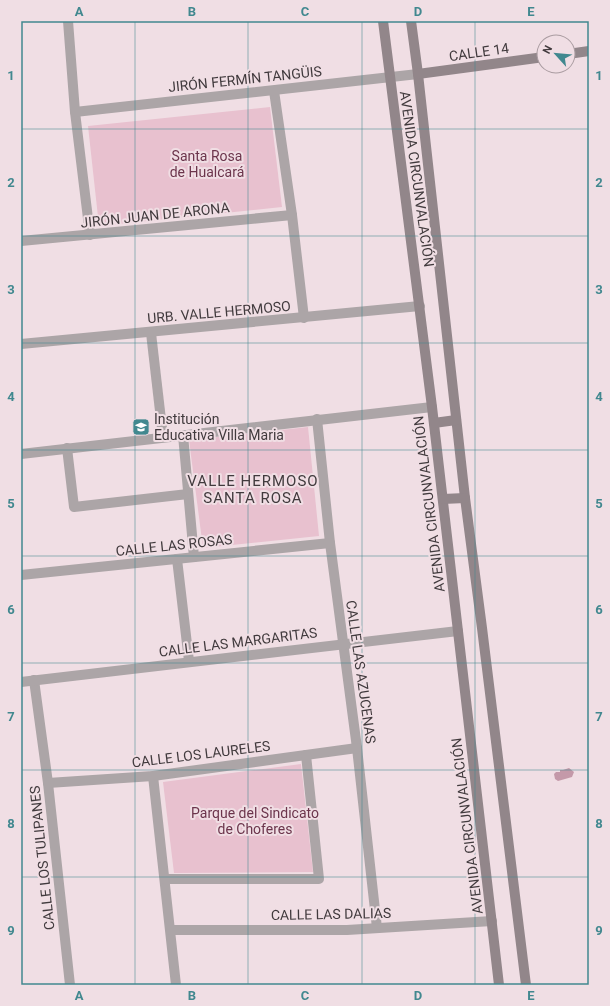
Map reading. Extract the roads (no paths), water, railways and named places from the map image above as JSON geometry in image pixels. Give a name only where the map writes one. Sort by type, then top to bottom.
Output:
[{"type":"street","points":[[68,21],[75,112],[90,235]]},
{"type":"street","name":"AVENIDA CIRCUNVALACIÓN","points":[[383,21],[389,77],[420,306],[499,985]]},
{"type":"street","name":"AVENIDA CIRCUNVALACIÓN","points":[[411,21],[465,498],[526,985]]},
{"type":"street","points":[[576,53],[589,52]]},
{"type":"street","name":"CALLE 14","points":[[418,74],[536,58]]},
{"type":"street","name":"JIRÓN FERMÍN TANGÜIS","points":[[75,112],[418,74]]},
{"type":"street","points":[[274,91],[292,215],[304,318]]},
{"type":"street","name":"JIRÓN JUAN DE ARONA","points":[[21,241],[292,215]]},
{"type":"street","name":"URB. VALLE HERMOSO","points":[[21,344],[152,333],[420,306]]},
{"type":"street","points":[[152,333],[163,438]]},
{"type":"street","points":[[21,454],[432,407]]},
{"type":"street","name":"CALLE LAS AZUCENAS","points":[[317,419],[330,543],[357,748],[377,928]]},
{"type":"street","points":[[434,423],[456,420]]},
{"type":"street","points":[[183,435],[194,557]]},
{"type":"street","points":[[67,448],[74,507],[188,494]]},
{"type":"street","points":[[443,499],[465,498]]},
{"type":"street","name":"CALLE LAS ROSAS","points":[[21,575],[330,543]]},
{"type":"street","points":[[177,559],[189,662]]},
{"type":"street","name":"CALLE LAS MARGARITAS","points":[[21,682],[458,631]]},
{"type":"street","name":"CALLE LOS TULIPANES","points":[[34,680],[48,783],[70,985]]},
{"type":"street","name":"CALLE LOS LAURELES","points":[[48,783],[153,776],[357,748]]},
{"type":"street","points":[[165,879],[319,879],[306,755]]},
{"type":"street","points":[[153,776],[176,985]]},
{"type":"street","name":"CALLE LAS DALIAS","points":[[171,930],[347,930],[492,921]]},
{"type":"place","name":"Institución Educativa Villa Maria","points":[[141,427]]},
{"type":"district","name":"VALLE HERMOSO SANTA ROSA","points":[[253,490]]},
{"type":"park label","name":"Santa Rosa de Hualcará","points":[[207,164]]},
{"type":"park label","name":"Parque del Sindicato de Choferes","points":[[255,822]]}]
